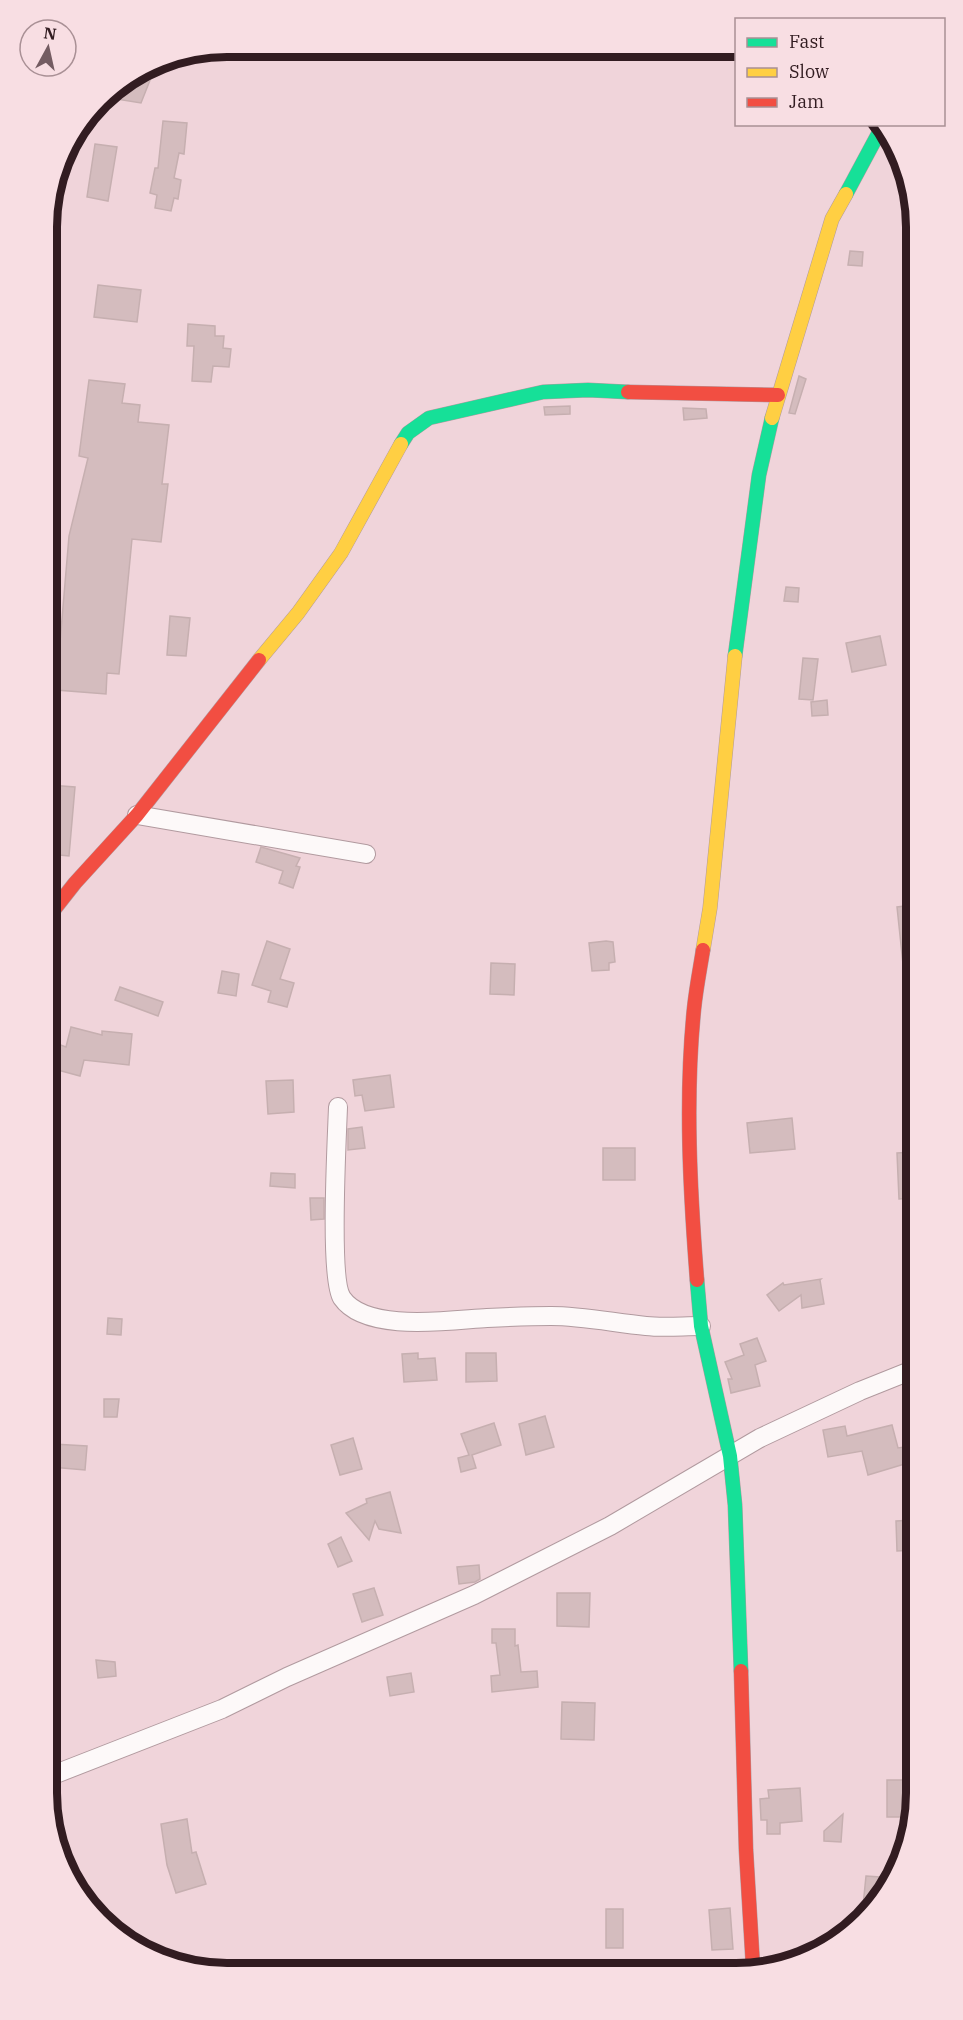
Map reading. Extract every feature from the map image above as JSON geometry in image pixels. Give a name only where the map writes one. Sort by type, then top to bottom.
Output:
[{"type":"street","points":[[753,1962],[746,1850],[735,1505],[730,1456],[701,1326],[694,1241],[689,1090],[693,1024],[710,908],[730,696],[759,475],[778,395],[832,219],[878,134]]},
{"type":"street","points":[[57,907],[75,883],[137,816],[298,614],[341,553],[394,453],[408,433],[429,418],[543,392],[588,390],[778,395]]},
{"type":"street","points":[[137,816],[366,854]]},
{"type":"street","points":[[338,1107],[337,1268],[342,1297],[355,1309],[376,1317],[406,1322],[553,1316],[649,1327],[701,1326]]},
{"type":"street","points":[[57,1773],[222,1709],[287,1677],[474,1595],[610,1526],[760,1438],[860,1391],[906,1373]]},
{"type":"building","points":[[152,75],[141,103],[115,99]]},
{"type":"building","points":[[163,121],[187,123],[184,154],[179,153],[174,178],[181,180],[178,199],[174,198],[171,211],[155,208],[157,195],[150,193],[155,168],[158,168]]},
{"type":"building","points":[[95,144],[117,147],[108,201],[87,197]]},
{"type":"building","points":[[850,251],[863,252],[862,266],[848,265]]},
{"type":"building","points":[[98,285],[141,290],[137,322],[94,317]]},
{"type":"building","points":[[188,324],[215,326],[215,336],[224,336],[223,348],[231,349],[229,367],[213,366],[211,382],[192,381],[194,346],[187,346]]},
{"type":"building","points":[[799,376],[806,379],[795,414],[789,413]]},
{"type":"building","points":[[89,380],[125,384],[122,403],[140,405],[138,422],[169,425],[162,484],[168,484],[161,542],[132,539],[119,674],[107,673],[106,694],[57,690],[69,536],[88,458],[79,456]]},
{"type":"building","points":[[570,406],[570,414],[545,415],[544,407]]},
{"type":"building","points":[[683,408],[706,409],[707,418],[684,420]]},
{"type":"building","points":[[786,587],[799,588],[798,602],[784,601]]},
{"type":"building","points":[[170,616],[190,618],[186,656],[167,655]]},
{"type":"building","points":[[880,636],[886,665],[852,672],[846,643]]},
{"type":"building","points":[[803,658],[818,659],[813,700],[799,699]]},
{"type":"building","points":[[827,700],[828,715],[812,716],[811,702]]},
{"type":"building","points":[[57,786],[75,787],[69,856],[57,855]]},
{"type":"building","points":[[261,847],[300,858],[296,866],[300,867],[293,888],[279,883],[283,871],[256,862]]},
{"type":"building","points":[[906,906],[906,964],[903,964],[897,907]]},
{"type":"building","points":[[267,941],[290,949],[280,979],[294,983],[287,1007],[268,1002],[271,991],[252,985]]},
{"type":"building","points":[[613,942],[615,962],[609,963],[609,970],[592,971],[589,943]]},
{"type":"building","points":[[491,963],[515,964],[514,995],[490,994]]},
{"type":"building","points":[[222,971],[239,974],[236,996],[218,993]]},
{"type":"building","points":[[120,987],[163,1002],[158,1016],[115,1000]]},
{"type":"building","points":[[71,1027],[102,1035],[102,1031],[132,1034],[129,1065],[84,1060],[80,1076],[57,1070],[57,1044],[66,1047]]},
{"type":"building","points":[[390,1075],[394,1107],[365,1111],[362,1095],[355,1096],[353,1080]]},
{"type":"building","points":[[293,1080],[294,1112],[268,1114],[266,1081]]},
{"type":"building","points":[[792,1118],[795,1149],[750,1153],[747,1123]]},
{"type":"building","points":[[362,1127],[365,1148],[348,1150],[348,1129]]},
{"type":"building","points":[[603,1148],[635,1148],[635,1180],[603,1180]]},
{"type":"building","points":[[906,1152],[906,1199],[899,1199],[897,1153]]},
{"type":"building","points":[[271,1173],[295,1174],[295,1188],[270,1186]]},
{"type":"building","points":[[310,1198],[324,1198],[324,1219],[311,1220]]},
{"type":"building","points":[[821,1279],[824,1304],[802,1308],[801,1295],[779,1311],[767,1295],[783,1283],[784,1285]]},
{"type":"building","points":[[108,1318],[122,1319],[121,1335],[107,1334]]},
{"type":"building","points":[[757,1338],[766,1361],[755,1365],[760,1386],[731,1393],[728,1379],[732,1379],[725,1362],[744,1355],[740,1344]]},
{"type":"building","points":[[418,1353],[418,1359],[435,1358],[437,1380],[404,1382],[402,1354]]},
{"type":"building","points":[[466,1353],[496,1353],[497,1381],[466,1382]]},
{"type":"building","points":[[104,1399],[119,1399],[117,1417],[104,1417]]},
{"type":"building","points":[[545,1416],[554,1447],[526,1455],[519,1424]]},
{"type":"building","points":[[494,1423],[501,1445],[472,1455],[476,1468],[461,1472],[458,1458],[469,1455],[461,1434]]},
{"type":"building","points":[[892,1425],[898,1448],[904,1447],[906,1464],[868,1475],[862,1451],[828,1457],[823,1430],[845,1426],[847,1436]]},
{"type":"building","points":[[353,1438],[362,1469],[340,1475],[331,1445]]},
{"type":"building","points":[[57,1444],[87,1446],[85,1470],[57,1468]]},
{"type":"building","points":[[390,1492],[401,1533],[379,1529],[375,1521],[369,1540],[346,1513],[367,1503],[366,1499]]},
{"type":"building","points":[[906,1520],[906,1550],[897,1551],[896,1521]]},
{"type":"building","points":[[341,1537],[352,1561],[338,1567],[328,1544]]},
{"type":"building","points":[[479,1565],[480,1579],[459,1584],[457,1567]]},
{"type":"building","points":[[374,1588],[383,1615],[362,1622],[353,1594]]},
{"type":"building","points":[[557,1593],[590,1593],[589,1627],[557,1626]]},
{"type":"building","points":[[492,1629],[515,1629],[515,1646],[518,1645],[521,1672],[537,1671],[538,1687],[492,1692],[491,1676],[500,1675],[496,1643],[492,1643]]},
{"type":"building","points":[[96,1660],[115,1662],[116,1676],[98,1678]]},
{"type":"building","points":[[411,1673],[414,1692],[390,1696],[387,1677]]},
{"type":"building","points":[[562,1702],[595,1703],[594,1740],[561,1739]]},
{"type":"building","points":[[887,1780],[906,1780],[904,1817],[887,1817]]},
{"type":"building","points":[[800,1788],[802,1821],[780,1823],[780,1834],[767,1834],[767,1820],[761,1820],[760,1799],[769,1798],[768,1790]]},
{"type":"building","points":[[843,1814],[841,1842],[824,1841],[824,1831]]},
{"type":"building","points":[[187,1819],[192,1853],[196,1852],[206,1884],[176,1893],[167,1865],[161,1824]]},
{"type":"building","points":[[866,1876],[883,1877],[871,1897],[863,1905]]},
{"type":"building","points":[[730,1908],[733,1949],[712,1950],[709,1910]]},
{"type":"building","points":[[606,1909],[623,1909],[623,1948],[606,1948]]},
{"type":"traffic: fast","points":[[846,194],[878,134]]},
{"type":"traffic: fast","points":[[401,444],[408,433],[429,418],[543,392],[588,390],[628,392]]},
{"type":"traffic: fast","points":[[735,656],[759,475],[772,418]]},
{"type":"traffic: fast","points":[[697,1280],[701,1326],[730,1456],[735,1505],[741,1671]]},
{"type":"traffic: slow","points":[[772,418],[832,219],[846,194]]},
{"type":"traffic: slow","points":[[259,660],[298,613],[341,553],[401,444]]},
{"type":"traffic: slow","points":[[703,950],[710,908],[735,656]]},
{"type":"traffic: jam","points":[[628,392],[778,395]]},
{"type":"traffic: jam","points":[[57,906],[137,815],[259,660]]},
{"type":"traffic: jam","points":[[697,1280],[689,1110],[691,1043],[703,950]]},
{"type":"traffic: jam","points":[[741,1671],[746,1850],[753,1962]]}]
